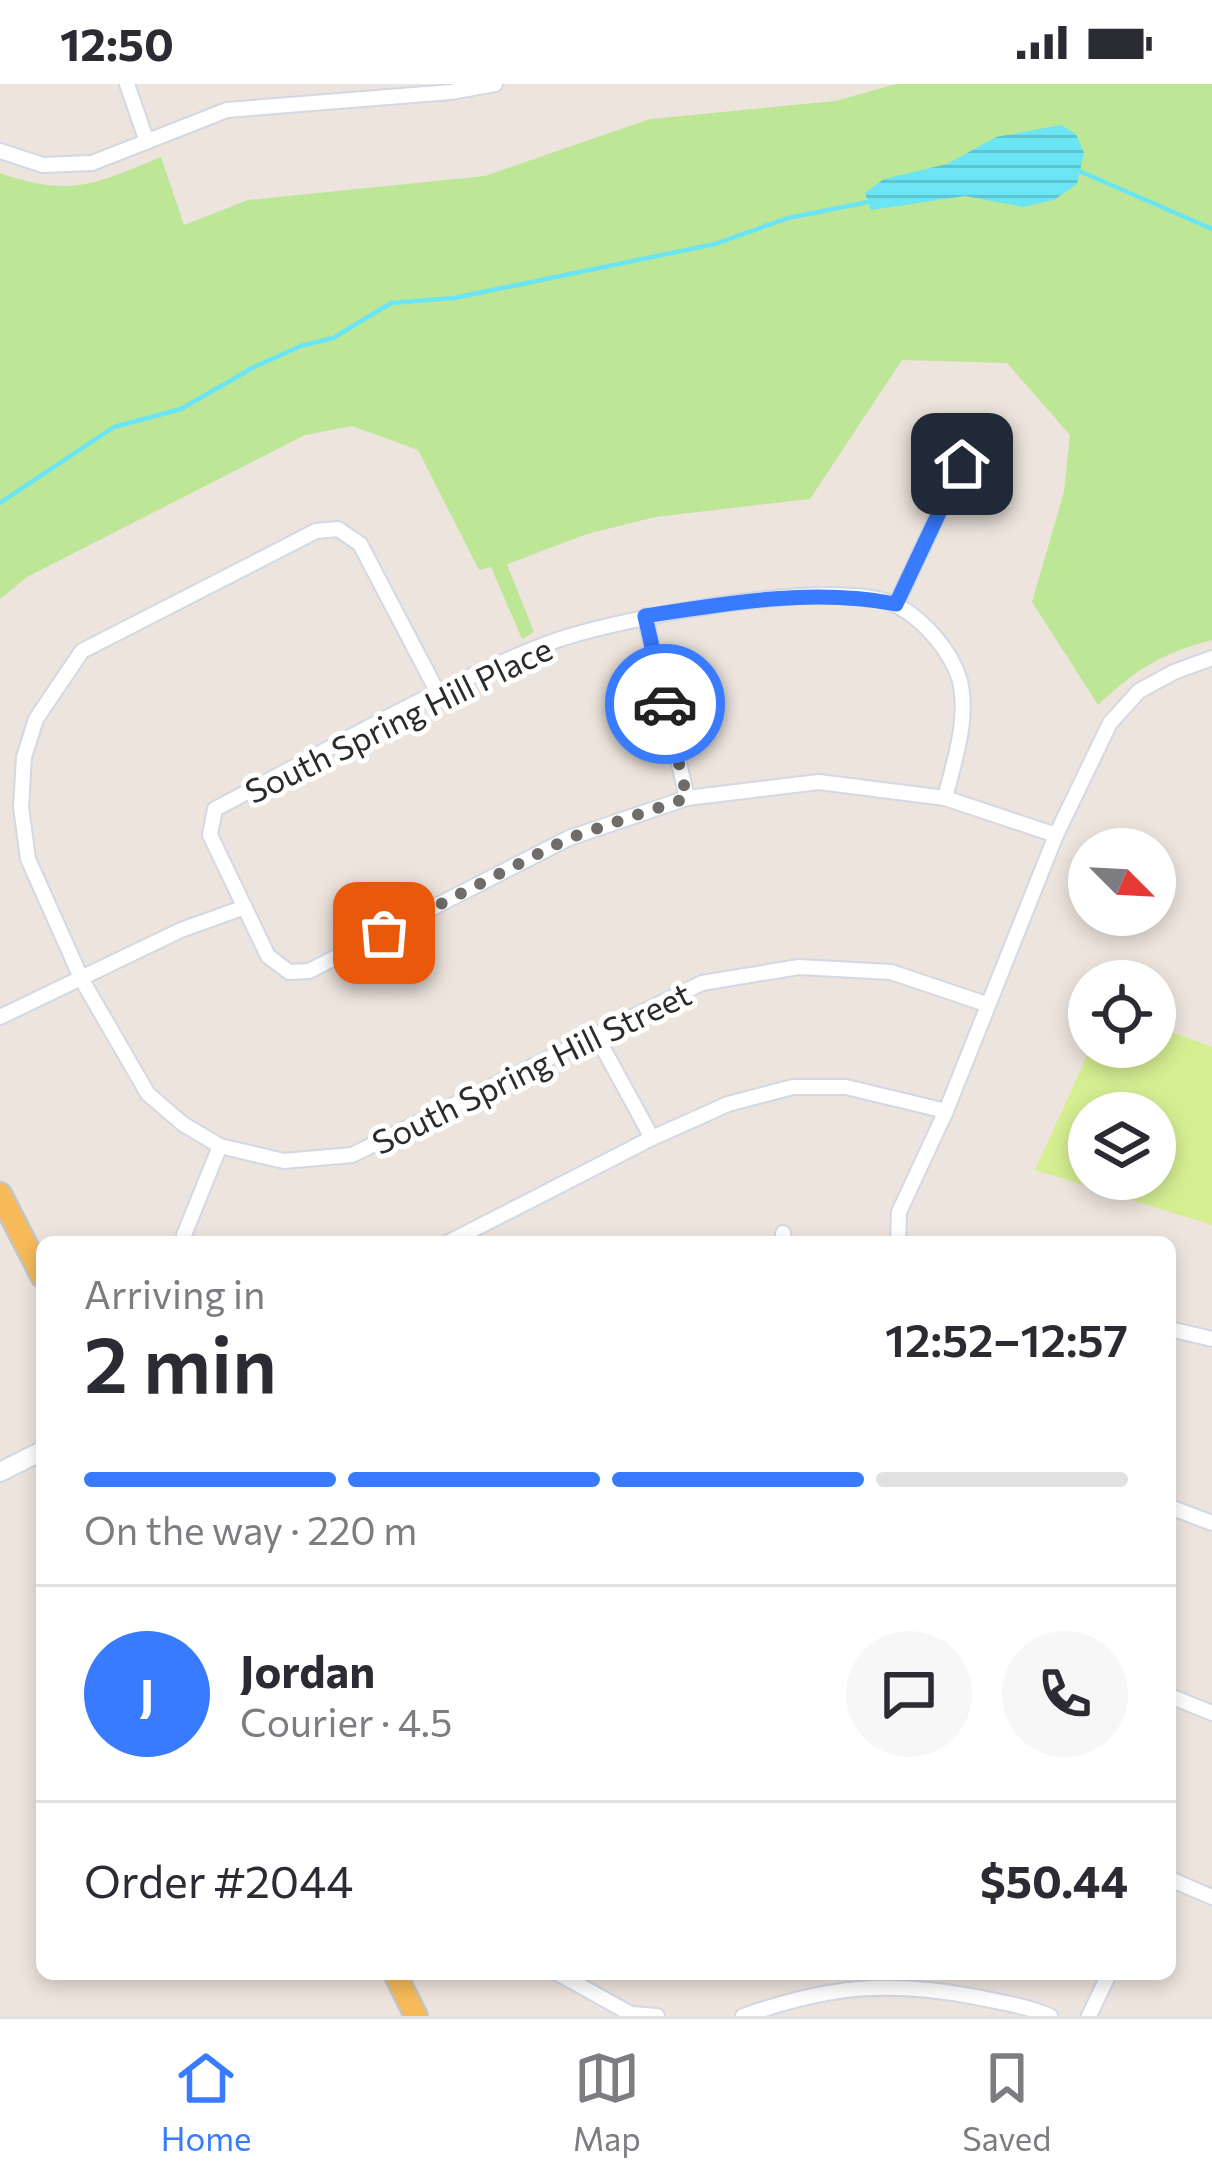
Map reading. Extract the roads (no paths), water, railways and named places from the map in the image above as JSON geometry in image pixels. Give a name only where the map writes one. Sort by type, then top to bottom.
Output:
[{"type":"main road","points":[[0,1194],[36,1264]]},
{"type":"main road","points":[[0,1472],[36,1454]]},
{"type":"main road","points":[[398,1980],[416,2016]]},
{"type":"street","points":[[127,84],[147,142]]},
{"type":"street","points":[[0,151],[43,165],[92,164],[227,110],[322,92],[451,92],[495,84]]},
{"type":"street","points":[[946,798],[961,730],[960,681],[935,635],[896,604],[962,464]]},
{"type":"street","name":"South Spring Hill Street","points":[[438,693],[360,544],[338,529],[316,531],[82,651],[36,719],[25,758],[21,807],[28,859],[82,980],[148,1094],[183,1124],[220,1146],[284,1161],[352,1155],[702,983],[799,968],[891,972],[986,1004]]},
{"type":"street","name":"South Spring Hill Place","points":[[245,907],[210,835],[215,809],[438,693],[550,642],[645,616],[741,601],[862,598],[896,604]]},
{"type":"street","points":[[645,616],[687,798]]},
{"type":"street","points":[[898,1236],[899,1212],[946,1111],[1056,835],[1110,723],[1139,691],[1212,658]]},
{"type":"street","points":[[0,1017],[181,930],[245,907],[268,956],[289,972],[309,971],[569,838],[687,798],[819,782],[946,798],[1056,835]]},
{"type":"street","points":[[597,1037],[652,1138]]},
{"type":"street","points":[[461,1236],[728,1104],[793,1088],[847,1087],[946,1111]]},
{"type":"street","points":[[184,1235],[220,1146]]},
{"type":"street","points":[[1176,1331],[1212,1340]]},
{"type":"street","points":[[1176,1509],[1212,1523]]},
{"type":"street","points":[[1176,1698],[1212,1713]]},
{"type":"street","points":[[1176,1882],[1212,1897]]},
{"type":"street","points":[[570,1980],[631,2015],[657,2016]]},
{"type":"street","points":[[1089,2016],[1106,1980]]},
{"type":"street","points":[[743,2016],[787,2001],[856,1988],[918,1986],[1050,2016]]},
{"type":"water","points":[[1061,125],[1076,134],[1084,153],[1077,184],[1054,200],[1023,207],[965,196],[871,210],[865,193],[884,179],[947,164],[996,137]]},
{"type":"waterway","points":[[1077,170],[1212,229]]},
{"type":"waterway","points":[[0,503],[114,427],[181,409],[254,367],[333,338],[391,303],[454,298],[715,244],[788,218],[873,201]]}]
